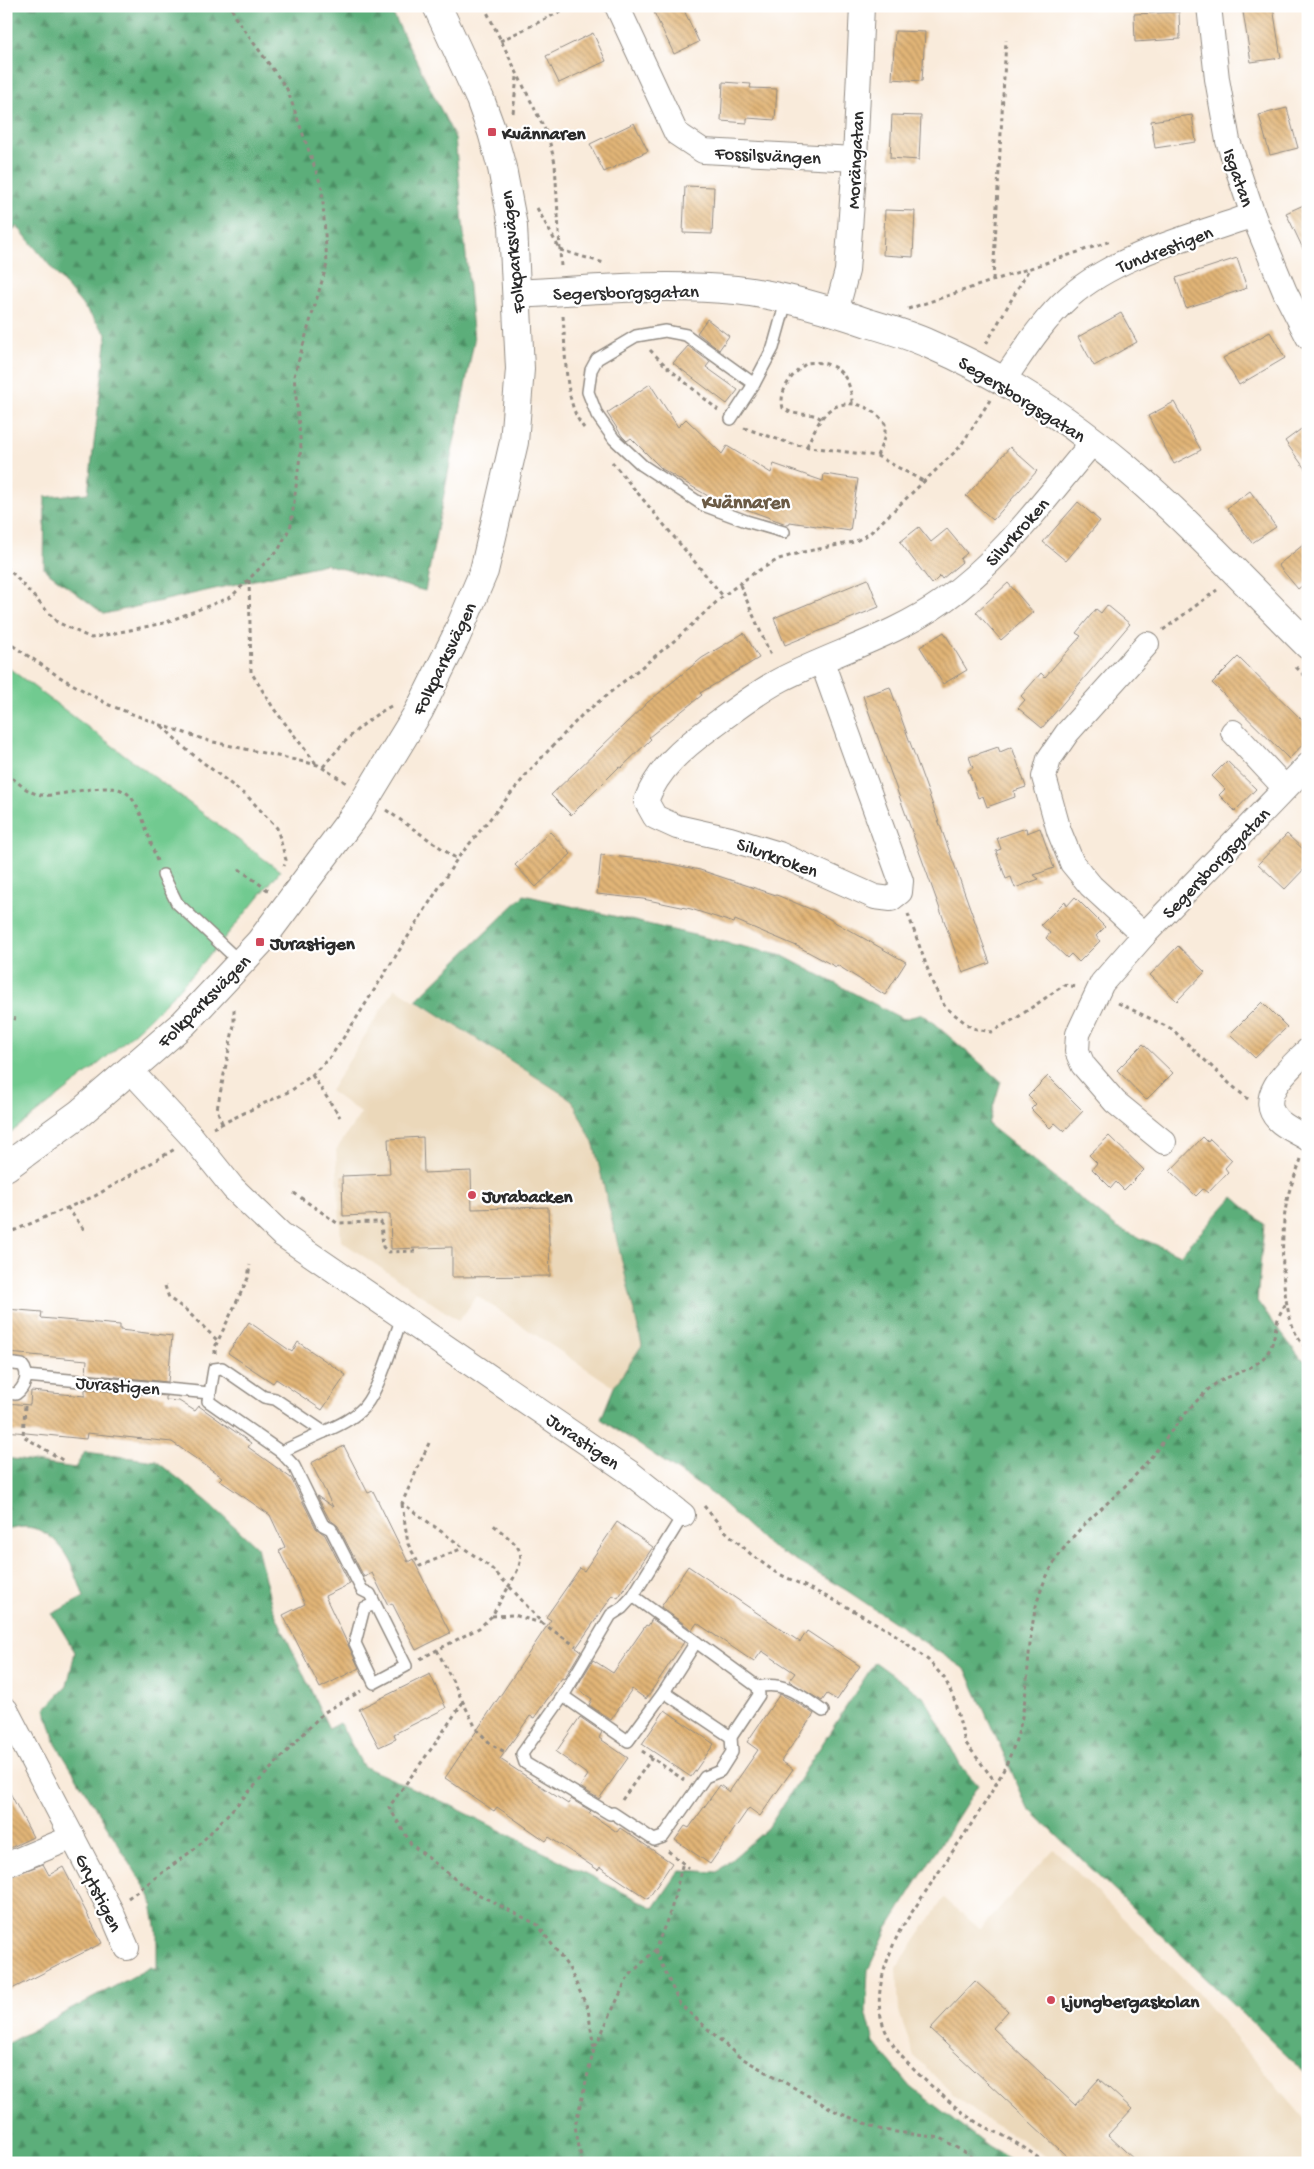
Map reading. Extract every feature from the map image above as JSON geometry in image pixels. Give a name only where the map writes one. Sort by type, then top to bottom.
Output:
[{"type":"main road","name":"Folkparksvägen","points":[[6,1167],[80,1113],[184,1023],[241,963],[308,880],[360,808],[419,711],[456,637],[484,571],[514,442],[520,369],[513,226],[502,168],[492,132],[480,99],[437,6]]},
{"type":"main road","name":"Segersborgsgatan","points":[[517,294],[684,288],[736,290],[787,298],[836,312],[927,343],[975,366],[994,395],[1047,409],[1093,442],[1160,499],[1301,655]]},
{"type":"street","name":"Fossilsvängen","points":[[617,6],[676,133],[703,151],[855,159]]},
{"type":"street","name":"Morängatan","points":[[836,312],[847,272],[855,159],[862,6]]},
{"type":"street","name":"Isgatan","points":[[1209,6],[1217,79],[1228,141],[1253,215],[1285,292],[1308,337]]},
{"type":"street","name":"Tundrestigen","points":[[994,395],[1033,337],[1050,316],[1085,285],[1124,261],[1253,215]]},
{"type":"street","name":"Silurkroken","points":[[822,662],[902,881],[900,892],[891,899],[875,897],[779,854],[730,839],[677,827],[655,817],[646,800],[652,786],[667,765],[700,736],[782,679],[909,622],[943,601],[974,576],[1008,543],[1093,442]]},
{"type":"street","points":[[1144,935],[1091,886],[1072,863],[1053,813],[1044,777],[1049,759],[1067,733],[1147,644]]},
{"type":"street","points":[[1233,732],[1285,788]]},
{"type":"street","name":"Segersborgsgatan","points":[[1164,1142],[1115,1102],[1083,1065],[1077,1051],[1078,1034],[1100,988],[1144,935],[1308,765]]},
{"type":"street","points":[[1305,1147],[1278,1120],[1271,1108],[1272,1094],[1276,1083],[1308,1050]]},
{"type":"street","name":"Jurastigen","points":[[130,1070],[193,1138],[233,1188],[281,1234],[629,1472],[683,1515]]},
{"type":"street","name":"Grytstigen","points":[[6,1710],[111,1911],[127,1948]]},
{"type":"street","name":"Grytstigen","points":[[6,1865],[73,1837]]},
{"type":"lane","points":[[730,419],[754,384],[773,348],[787,298]]},
{"type":"lane","points":[[754,384],[686,335],[664,331],[636,336],[598,359],[592,370],[588,392],[597,415],[614,440],[642,466],[703,505],[746,521],[784,532]]},
{"type":"lane","points":[[163,875],[177,903],[241,963]]},
{"type":"lane","points":[[281,1452],[346,1421],[363,1408],[380,1376],[402,1317]]},
{"type":"lane","points":[[6,1363],[22,1365],[26,1376],[23,1388],[16,1394],[6,1393]]},
{"type":"lane","points":[[324,1432],[274,1399],[264,1397],[222,1368],[214,1369],[208,1401],[281,1452],[294,1466],[323,1524],[331,1529],[362,1590],[370,1594],[375,1604],[406,1666],[374,1683],[354,1643],[364,1608],[375,1604]]},
{"type":"lane","name":"Jurastigen","points":[[26,1376],[210,1393]]},
{"type":"lane","name":"Jurastigen","points":[[525,1763],[522,1754],[562,1696],[611,1615],[622,1608],[633,1596],[683,1515]]},
{"type":"lane","points":[[525,1763],[610,1814],[613,1813],[654,1840],[663,1837],[704,1777],[720,1772],[732,1752],[731,1737],[760,1696],[758,1687],[633,1596]]},
{"type":"lane","points":[[562,1696],[628,1741],[664,1692],[696,1642]]},
{"type":"lane","points":[[758,1687],[770,1684],[788,1688],[823,1711]]},
{"type":"lane","points":[[664,1692],[731,1737]]},
{"type":"path","points":[[6,566],[57,622],[91,638],[164,623],[231,597],[279,548],[291,525],[301,448],[294,376],[327,264],[322,188],[287,88],[235,17],[231,6]]},
{"type":"path","points":[[500,41],[572,6]]},
{"type":"path","points":[[993,280],[1006,40]]},
{"type":"path","points":[[907,309],[1114,240]]},
{"type":"path","points":[[975,366],[1029,268]]},
{"type":"path","points":[[636,336],[666,366],[709,404],[745,428],[795,445],[877,456],[923,481]]},
{"type":"path","points":[[821,419],[814,414],[794,414],[783,408],[782,403],[790,378],[807,363],[823,364],[835,368],[843,374],[849,381],[852,391],[852,404]]},
{"type":"path","points":[[6,1234],[95,1196],[193,1138],[292,1090],[312,1075],[330,1056],[354,1022],[457,858],[531,769],[582,715],[674,641],[723,596],[754,573],[779,560],[803,552],[854,542],[869,534],[960,447],[994,395]]},
{"type":"path","points":[[807,447],[821,419],[835,407],[845,403],[873,410],[885,424],[885,436],[877,456]]},
{"type":"path","points":[[249,579],[251,672],[274,710],[318,765]]},
{"type":"path","points":[[740,584],[782,679]]},
{"type":"path","points":[[1147,644],[1170,624],[1217,590],[1224,597]]},
{"type":"path","points":[[6,642],[58,676],[109,705],[209,741],[318,765],[355,788]]},
{"type":"path","points":[[1301,655],[1308,679]]},
{"type":"path","points":[[323,768],[342,744],[360,727],[397,703]]},
{"type":"path","points":[[161,725],[187,750],[248,798],[277,828],[286,860],[283,874]]},
{"type":"path","points":[[6,774],[31,792],[42,795],[114,788],[127,793],[136,805],[163,875]]},
{"type":"path","points":[[381,806],[457,858]]},
{"type":"path","points":[[239,869],[272,893],[276,887]]},
{"type":"path","points":[[222,1124],[217,1108],[234,1024],[234,1007]]},
{"type":"path","points":[[6,1018],[16,1018]]},
{"type":"path","points":[[312,1075],[340,1116]]},
{"type":"path","points":[[1305,1147],[1286,1204],[1282,1256],[1286,1303],[1290,1322],[1297,1339],[1308,1349]]},
{"type":"path","points":[[294,1193],[338,1223],[381,1222],[383,1247],[388,1252],[415,1251]]},
{"type":"path","points":[[67,1207],[85,1231]]},
{"type":"path","points":[[214,1369],[215,1347],[248,1278],[250,1265]]},
{"type":"path","points":[[165,1286],[169,1298],[186,1310],[218,1341]]},
{"type":"path","points":[[1045,2163],[1010,2139],[982,2126],[915,2072],[895,2048],[882,2027],[879,2004],[882,1977],[889,1954],[900,1930],[997,1784],[1009,1758],[1019,1730],[1025,1700],[1032,1625],[1040,1593],[1048,1573],[1065,1545],[1086,1521],[1139,1471],[1204,1393],[1226,1378],[1257,1363],[1266,1355],[1272,1344],[1279,1316],[1286,1303]]},
{"type":"path","points":[[23,1388],[25,1397],[23,1436],[64,1461]]},
{"type":"path","points":[[429,1443],[402,1503],[408,1544],[420,1566],[463,1548]]},
{"type":"path","points":[[402,1503],[490,1567],[542,1623],[588,1654]]},
{"type":"path","points":[[406,1666],[478,1628],[492,1616],[519,1569],[522,1556],[519,1547],[491,1523]]},
{"type":"path","points":[[492,1616],[514,1615],[542,1623]]},
{"type":"path","points":[[437,1650],[477,1730],[492,1745],[525,1763]]},
{"type":"path","points":[[111,1911],[197,1847],[323,1713],[374,1683]]},
{"type":"path","points":[[463,1702],[389,1806],[411,1844],[466,1888],[538,1925],[569,1968],[588,2009],[594,2048]]},
{"type":"path","points":[[628,1741],[696,1789]]},
{"type":"path","points":[[613,1813],[652,1758]]},
{"type":"path","points":[[654,1840],[689,1868]]},
{"type":"path","points":[[582,2163],[575,2126],[594,2048],[628,1977],[655,1950],[671,1910],[682,1862]]},
{"type":"path","points":[[655,1950],[680,2004],[738,2056],[837,2112],[882,2130],[941,2138],[981,2163]]},
{"type":"shaded area","name":"Jurabacken","points":[[395,988],[572,1100],[594,1145],[642,1345],[614,1387],[477,1296],[459,1321],[341,1241],[336,1150],[361,1113],[330,1091]]},
{"type":"shaded area","name":"Ljungbergaskolan","points":[[1054,1849],[1194,1989],[1308,2123],[1308,2163],[1055,2163],[1017,2137],[983,2118],[953,2094],[914,2056],[899,2012],[897,1967],[944,1898],[980,1929]]},
{"type":"green space","points":[[6,6],[389,6],[455,138],[474,341],[425,591],[325,564],[104,614],[44,569],[45,497],[88,493],[107,335],[17,226],[6,237]]},
{"type":"green space","points":[[6,666],[280,871],[212,953],[149,1018],[90,1071],[6,1136]]},
{"type":"green space","points":[[524,895],[783,956],[903,1019],[923,1014],[1001,1081],[988,1124],[1117,1228],[1180,1255],[1233,1197],[1264,1224],[1257,1301],[1301,1359],[1308,1362],[1308,2076],[1028,1808],[966,1670],[846,1590],[768,1545],[715,1496],[601,1419],[614,1387],[642,1345],[594,1145],[572,1100],[416,1000]]},
{"type":"green space","points":[[85,1452],[156,1461],[207,1501],[257,1547],[272,1607],[329,1729],[340,1723],[363,1766],[450,1805],[654,1908],[680,1870],[717,1872],[768,1828],[875,1662],[926,1699],[960,1765],[978,1785],[887,1929],[868,1970],[866,2011],[874,2042],[911,2087],[989,2147],[1017,2163],[6,2163],[6,2044],[151,1967],[157,1970],[157,1932],[151,1897],[56,1744],[45,1709],[67,1686],[75,1652],[52,1614],[84,1597],[70,1563],[57,1543],[48,1535],[26,1527],[6,1530],[6,1458],[75,1468]]},
{"type":"building","points":[[651,6],[682,6],[699,42],[674,54]]},
{"type":"building","points":[[1273,7],[1281,58],[1251,62],[1243,12]]},
{"type":"building","points":[[1179,12],[1180,39],[1135,42],[1134,14]]},
{"type":"building","points":[[895,31],[925,32],[922,81],[892,79]]},
{"type":"building","points":[[593,33],[606,61],[559,83],[546,56]]},
{"type":"building","points":[[723,82],[751,84],[750,88],[777,89],[775,120],[747,118],[747,123],[721,121]]},
{"type":"building","points":[[1287,108],[1298,148],[1270,155],[1259,115]]},
{"type":"building","points":[[892,115],[921,116],[919,160],[890,158]]},
{"type":"building","points":[[1192,115],[1196,142],[1155,148],[1151,121]]},
{"type":"building","points":[[634,123],[648,151],[604,172],[590,144]]},
{"type":"building","points":[[685,186],[714,187],[712,234],[683,233]]},
{"type":"building","points":[[1308,203],[1308,259],[1286,213]]},
{"type":"building","points":[[885,210],[915,211],[913,257],[883,255]]},
{"type":"building","points":[[1237,258],[1247,288],[1186,308],[1176,278]]},
{"type":"building","points":[[1121,313],[1137,342],[1094,366],[1078,337]]},
{"type":"building","points":[[707,319],[729,336],[719,350],[697,333]]},
{"type":"building","points":[[1270,332],[1285,358],[1239,385],[1223,358]]},
{"type":"building","points":[[688,346],[710,362],[706,367],[738,390],[727,404],[673,363]]},
{"type":"building","points":[[650,384],[678,427],[686,419],[722,454],[727,446],[771,473],[774,464],[823,481],[824,474],[858,479],[850,531],[790,522],[789,525],[732,504],[730,507],[662,469],[631,438],[627,441],[622,436],[607,413]]},
{"type":"building","points":[[1174,402],[1201,450],[1174,464],[1148,416]]},
{"type":"building","points":[[1308,424],[1308,473],[1285,441]]},
{"type":"building","points":[[1010,447],[1037,471],[993,520],[966,496]]},
{"type":"building","points":[[1250,491],[1276,527],[1252,543],[1227,508]]},
{"type":"building","points":[[1078,502],[1100,521],[1066,561],[1043,542]]},
{"type":"building","points":[[919,527],[931,542],[947,529],[967,553],[960,559],[962,562],[942,579],[940,576],[932,584],[900,542]]},
{"type":"building","points":[[1308,541],[1308,581],[1298,589],[1278,565]]},
{"type":"building","points":[[868,579],[879,607],[785,645],[774,618]]},
{"type":"building","points":[[1008,583],[1033,612],[1001,640],[976,612]]},
{"type":"building","points":[[1107,605],[1130,624],[1042,728],[1018,708],[1025,700],[1021,696],[1041,673],[1045,677],[1081,636],[1076,633],[1096,609],[1101,613]]},
{"type":"building","points":[[944,632],[967,670],[943,684],[920,647]]},
{"type":"building","points":[[744,633],[759,658],[700,693],[702,695],[649,737],[651,739],[621,768],[619,767],[571,815],[551,795],[648,702],[702,658]]},
{"type":"building","points":[[1238,657],[1308,726],[1308,739],[1289,759],[1212,683]]},
{"type":"building","points":[[890,687],[990,963],[963,973],[863,696]]},
{"type":"building","points":[[998,747],[1000,752],[1012,747],[1026,787],[1014,791],[1015,797],[987,807],[983,796],[978,798],[968,770],[973,768],[969,757]]},
{"type":"building","points":[[1227,761],[1256,789],[1235,811],[1219,795],[1225,789],[1212,776]]},
{"type":"building","points":[[1026,828],[1027,833],[1040,828],[1054,868],[1034,875],[1039,879],[1015,888],[1011,877],[1006,879],[996,851],[1001,849],[997,838]]},
{"type":"building","points":[[550,832],[571,854],[536,887],[515,865]]},
{"type":"building","points":[[1287,834],[1308,854],[1308,865],[1285,889],[1258,864]]},
{"type":"building","points":[[601,855],[651,860],[700,870],[779,896],[815,911],[906,962],[885,995],[837,965],[836,967],[799,947],[735,920],[734,923],[691,909],[643,899],[597,894]]},
{"type":"building","points":[[1075,897],[1105,927],[1096,936],[1100,941],[1079,962],[1071,954],[1067,958],[1046,938],[1050,933],[1041,925],[1065,901],[1067,906]]},
{"type":"building","points":[[1178,946],[1205,972],[1177,1001],[1150,975]]},
{"type":"building","points":[[1262,1002],[1287,1027],[1255,1058],[1230,1034]]},
{"type":"building","points":[[1143,1044],[1173,1073],[1146,1100],[1117,1070]]},
{"type":"building","points":[[1048,1076],[1083,1111],[1064,1131],[1055,1123],[1050,1128],[1031,1109],[1036,1104],[1028,1096]]},
{"type":"building","points":[[1109,1136],[1144,1170],[1124,1190],[1116,1182],[1111,1188],[1092,1169],[1097,1163],[1089,1155]]},
{"type":"building","points":[[423,1137],[424,1173],[471,1171],[472,1209],[548,1207],[550,1276],[452,1277],[452,1247],[391,1249],[390,1214],[343,1216],[342,1176],[390,1174],[388,1139]]},
{"type":"building","points":[[1203,1137],[1208,1142],[1210,1139],[1232,1160],[1225,1168],[1228,1172],[1208,1193],[1203,1189],[1196,1196],[1170,1171]]},
{"type":"building","points":[[6,1309],[42,1312],[41,1318],[120,1325],[120,1330],[172,1336],[168,1382],[86,1374],[87,1360],[8,1353],[8,1348],[6,1348]]},
{"type":"building","points":[[249,1322],[292,1352],[298,1342],[346,1375],[322,1410],[276,1379],[273,1383],[228,1353]]},
{"type":"building","points":[[85,1389],[166,1396],[166,1400],[179,1401],[195,1411],[199,1406],[251,1443],[248,1447],[291,1478],[316,1528],[325,1535],[350,1584],[325,1596],[359,1668],[320,1688],[283,1615],[305,1604],[279,1551],[285,1547],[270,1515],[219,1480],[222,1477],[172,1442],[87,1433],[86,1439],[6,1431],[6,1403],[30,1405],[31,1391],[85,1396]]},
{"type":"building","points":[[344,1446],[368,1493],[373,1491],[408,1562],[413,1559],[450,1633],[416,1650],[392,1603],[388,1605],[372,1573],[364,1577],[338,1526],[329,1519],[317,1496],[333,1507],[311,1463]]},
{"type":"building","points":[[617,1522],[653,1547],[618,1598],[613,1595],[576,1648],[581,1651],[564,1679],[562,1678],[534,1718],[530,1716],[500,1759],[568,1804],[571,1799],[591,1811],[589,1813],[617,1832],[620,1828],[672,1863],[648,1899],[600,1867],[598,1870],[549,1837],[546,1841],[497,1807],[494,1811],[445,1778],[551,1620],[546,1617],[580,1568],[584,1571]]},
{"type":"building","points":[[688,1566],[800,1642],[807,1631],[860,1666],[837,1700],[827,1694],[822,1701],[789,1681],[795,1673],[762,1651],[754,1662],[697,1623],[692,1630],[661,1607]]},
{"type":"building","points":[[652,1619],[684,1642],[646,1699],[632,1689],[611,1720],[589,1705],[592,1699],[576,1688],[593,1660],[613,1673]]},
{"type":"building","points":[[430,1674],[446,1708],[394,1734],[396,1739],[379,1747],[359,1709]]},
{"type":"building","points":[[780,1694],[814,1714],[781,1761],[793,1769],[760,1816],[749,1808],[710,1864],[675,1840],[685,1826],[689,1828],[720,1785],[729,1792],[758,1750],[747,1742]]},
{"type":"building","points":[[665,1710],[714,1744],[691,1777],[642,1744]]},
{"type":"building","points":[[580,1717],[602,1732],[599,1738],[628,1758],[599,1799],[580,1787],[588,1775],[556,1752]]},
{"type":"building","points":[[6,1785],[33,1837],[6,1850]]},
{"type":"building","points":[[43,1864],[49,1875],[63,1867],[102,1943],[6,1992],[6,1878]]},
{"type":"building","points":[[975,1981],[1008,2011],[993,2028],[1075,2105],[1099,2079],[1132,2109],[1108,2135],[1138,2163],[1074,2163],[930,2029]]},
{"type":"place","name":"Kvännaren","points":[[492,132]]},
{"type":"place","name":"Jurastigen","points":[[260,942]]},
{"type":"place","name":"Jurabacken","points":[[472,1195]]},
{"type":"place","name":"Ljungbergaskolan","points":[[1051,2000]]},
{"type":"district","name":"Kvännaren","points":[[746,501]]}]
